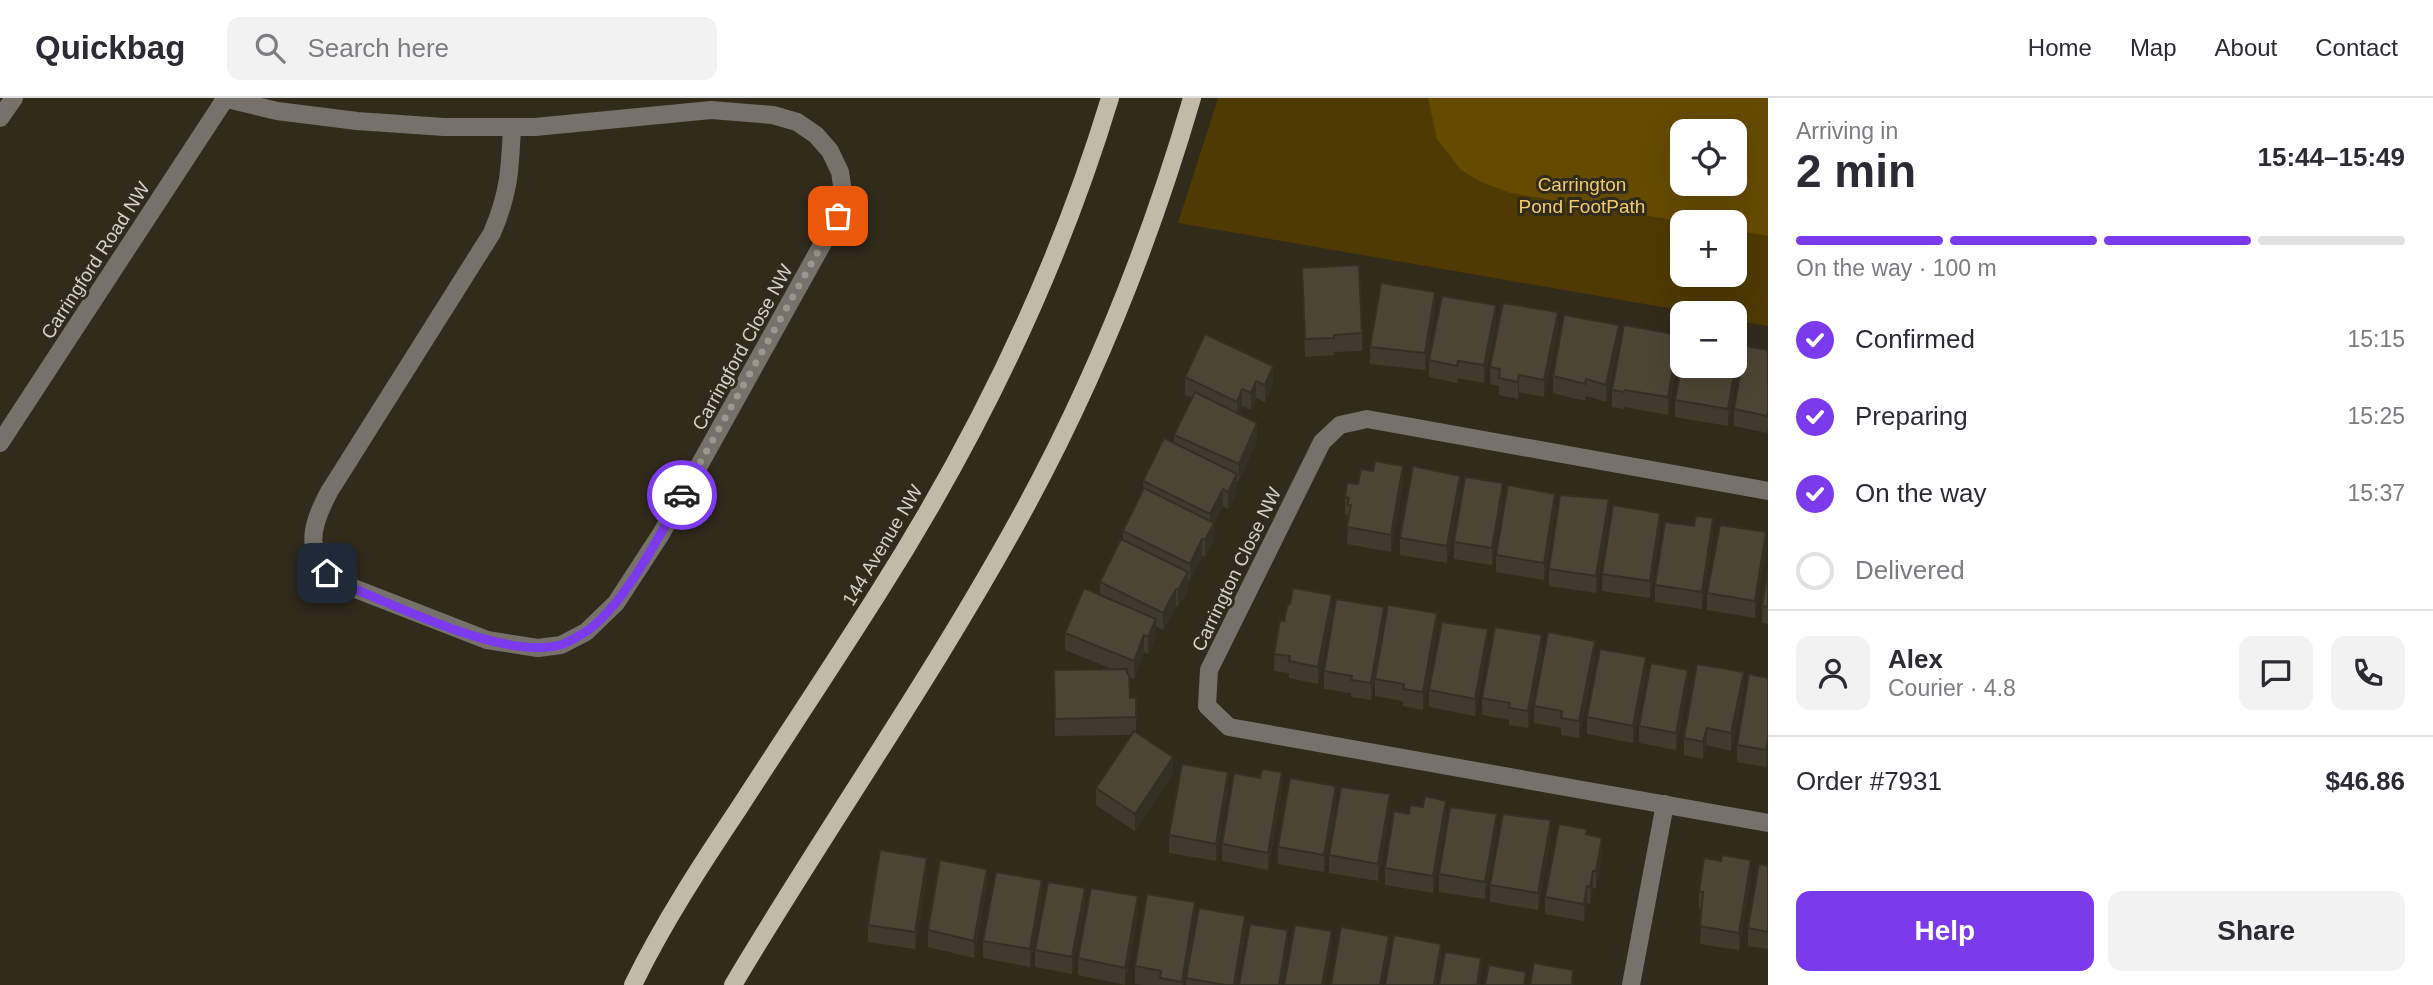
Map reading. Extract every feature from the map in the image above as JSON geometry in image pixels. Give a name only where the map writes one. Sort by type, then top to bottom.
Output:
[{"type":"main road","name":"144 Avenue NW","points":[[633,985],[709,853],[930,510],[982,411],[1047,271],[1095,147],[1110,98]]},
{"type":"main road","points":[[733,985],[1025,508],[1072,415],[1122,300],[1169,173],[1192,98]]},
{"type":"street","points":[[0,118],[13,98]]},
{"type":"street","name":"Carringford Close NW","points":[[224,99],[277,111],[357,121],[444,127],[512,127],[535,127],[711,110],[773,115],[797,122],[816,135],[830,151],[841,172],[843,192],[838,216],[660,534],[616,603],[586,632],[561,645],[538,648],[487,640],[462,632],[343,584],[327,573],[318,562],[314,550],[319,510],[329,492],[492,233],[504,204],[510,177],[512,127]]},
{"type":"street","name":"Carringford Road NW","points":[[0,443],[224,99]]},
{"type":"street","name":"Carrington Close NW","points":[[1768,491],[1367,419],[1340,425],[1322,442],[1209,670],[1207,706],[1229,727],[1768,823]]},
{"type":"street","points":[[1632,985],[1665,804]]},
{"type":"green space","name":"Carrington Pond FootPath","points":[[1218,98],[1768,98],[1768,326],[1747,322],[1747,301],[1670,301],[1670,308],[1178,223]]},
{"type":"shaded area","points":[[1428,98],[1768,98],[1768,236],[1747,232],[1747,210],[1670,210],[1670,219],[1511,193],[1481,182],[1461,170],[1437,139]]},
{"type":"building","points":[[1359,265],[1362,333],[1305,339],[1302,268]]},
{"type":"building","points":[[1381,283],[1435,292],[1425,353],[1370,347]]},
{"type":"building","points":[[1442,296],[1496,305],[1484,365],[1458,361],[1457,366],[1429,360]]},
{"type":"building","points":[[1503,303],[1558,312],[1544,380],[1519,375],[1518,382],[1499,378],[1500,369],[1490,367]]},
{"type":"building","points":[[1564,315],[1619,325],[1606,385],[1586,379],[1585,384],[1553,376]]},
{"type":"building","points":[[1624,325],[1670,333],[1671,378],[1668,397],[1612,390]]},
{"type":"building","points":[[1205,334],[1273,366],[1265,385],[1256,381],[1251,393],[1242,389],[1237,402],[1185,377]]},
{"type":"building","points":[[1747,346],[1768,350],[1767,416],[1734,409],[1739,378],[1747,378]]},
{"type":"building","points":[[1679,378],[1733,378],[1728,409],[1675,400]]},
{"type":"building","points":[[1195,392],[1257,423],[1239,464],[1174,435]]},
{"type":"building","points":[[1164,438],[1237,474],[1228,492],[1223,489],[1210,514],[1143,481]]},
{"type":"building","points":[[1375,461],[1403,466],[1391,535],[1347,527],[1351,505],[1347,505],[1349,498],[1345,497],[1347,483],[1358,484],[1361,469],[1373,471]]},
{"type":"building","points":[[1413,466],[1460,476],[1447,546],[1400,538]]},
{"type":"building","points":[[1465,477],[1503,483],[1492,548],[1454,542]]},
{"type":"building","points":[[1508,485],[1555,494],[1544,563],[1496,555]]},
{"type":"building","points":[[1144,488],[1214,523],[1205,540],[1202,539],[1190,564],[1123,531]]},
{"type":"building","points":[[1560,495],[1609,499],[1596,576],[1549,569]]},
{"type":"building","points":[[1613,505],[1660,513],[1650,581],[1602,574]]},
{"type":"building","points":[[1696,516],[1713,518],[1702,592],[1655,585],[1665,522],[1694,526]]},
{"type":"building","points":[[1720,525],[1766,532],[1755,601],[1707,593]]},
{"type":"building","points":[[1121,539],[1188,572],[1163,613],[1100,582]]},
{"type":"building","points":[[1768,571],[1768,607],[1762,606]]},
{"type":"building","points":[[1084,588],[1156,619],[1148,637],[1144,635],[1134,661],[1065,633]]},
{"type":"building","points":[[1293,588],[1332,595],[1318,667],[1289,661],[1290,656],[1274,654],[1280,620],[1284,621]]},
{"type":"building","points":[[1336,599],[1384,607],[1371,683],[1324,671]]},
{"type":"building","points":[[1388,605],[1437,613],[1423,692],[1403,689],[1404,684],[1375,679]]},
{"type":"building","points":[[1442,622],[1488,629],[1475,699],[1429,690]]},
{"type":"building","points":[[1495,627],[1542,635],[1528,711],[1509,708],[1510,703],[1482,698]]},
{"type":"building","points":[[1548,632],[1595,641],[1579,721],[1561,718],[1562,711],[1534,706]]},
{"type":"building","points":[[1600,649],[1646,657],[1633,726],[1587,717]]},
{"type":"building","points":[[1651,663],[1688,670],[1676,733],[1639,726]]},
{"type":"building","points":[[1697,664],[1744,672],[1731,733],[1707,728],[1703,742],[1684,738]]},
{"type":"building","points":[[1127,669],[1130,698],[1136,698],[1136,717],[1055,719],[1054,670]]},
{"type":"building","points":[[1749,674],[1768,678],[1766,750],[1737,745]]},
{"type":"building","points":[[1134,731],[1173,757],[1135,814],[1096,788]]},
{"type":"building","points":[[1182,764],[1228,772],[1216,844],[1169,835]]},
{"type":"building","points":[[1262,769],[1282,772],[1268,853],[1222,844],[1234,773],[1260,778]]},
{"type":"building","points":[[1290,778],[1336,786],[1324,855],[1278,847]]},
{"type":"building","points":[[1341,787],[1390,794],[1378,864],[1329,855]]},
{"type":"building","points":[[1425,796],[1446,801],[1433,876],[1385,868],[1394,811],[1409,814],[1410,805],[1423,807]]},
{"type":"building","points":[[1450,807],[1497,814],[1485,882],[1439,874]]},
{"type":"building","points":[[1503,814],[1551,820],[1538,893],[1490,885]]},
{"type":"building","points":[[1559,824],[1587,829],[1586,834],[1602,838],[1596,871],[1593,871],[1590,887],[1587,886],[1584,904],[1545,897]]},
{"type":"building","points":[[880,850],[927,858],[915,932],[868,925]]},
{"type":"building","points":[[1722,855],[1751,860],[1739,933],[1700,926],[1703,892],[1699,892],[1704,858],[1721,861]]},
{"type":"building","points":[[940,860],[987,869],[974,941],[928,930]]},
{"type":"building","points":[[1759,864],[1768,866],[1768,932],[1748,928]]},
{"type":"building","points":[[996,872],[1042,880],[1030,949],[983,941]]},
{"type":"building","points":[[1048,882],[1085,888],[1072,957],[1035,950]]},
{"type":"building","points":[[1091,888],[1138,896],[1125,968],[1078,958]]},
{"type":"building","points":[[1147,894],[1195,902],[1182,982],[1160,978],[1161,971],[1135,966]]},
{"type":"building","points":[[1199,908],[1245,916],[1234,985],[1186,978]]},
{"type":"building","points":[[1250,924],[1288,930],[1279,985],[1239,985]]},
{"type":"building","points":[[1295,925],[1332,931],[1322,985],[1284,985]]},
{"type":"building","points":[[1341,927],[1389,936],[1380,985],[1331,985]]},
{"type":"building","points":[[1394,935],[1441,944],[1434,985],[1385,985]]},
{"type":"building","points":[[1445,952],[1481,958],[1477,985],[1439,985]]},
{"type":"building","points":[[1534,963],[1573,970],[1572,985],[1530,985]]},
{"type":"building","points":[[1489,965],[1526,972],[1524,985],[1485,985]]},
{"type":"way so far","points":[[682,495],[838,216]]},
{"type":"route","points":[[327,573],[343,584],[487,640],[538,648],[561,645],[586,632],[616,603],[682,495]]}]
